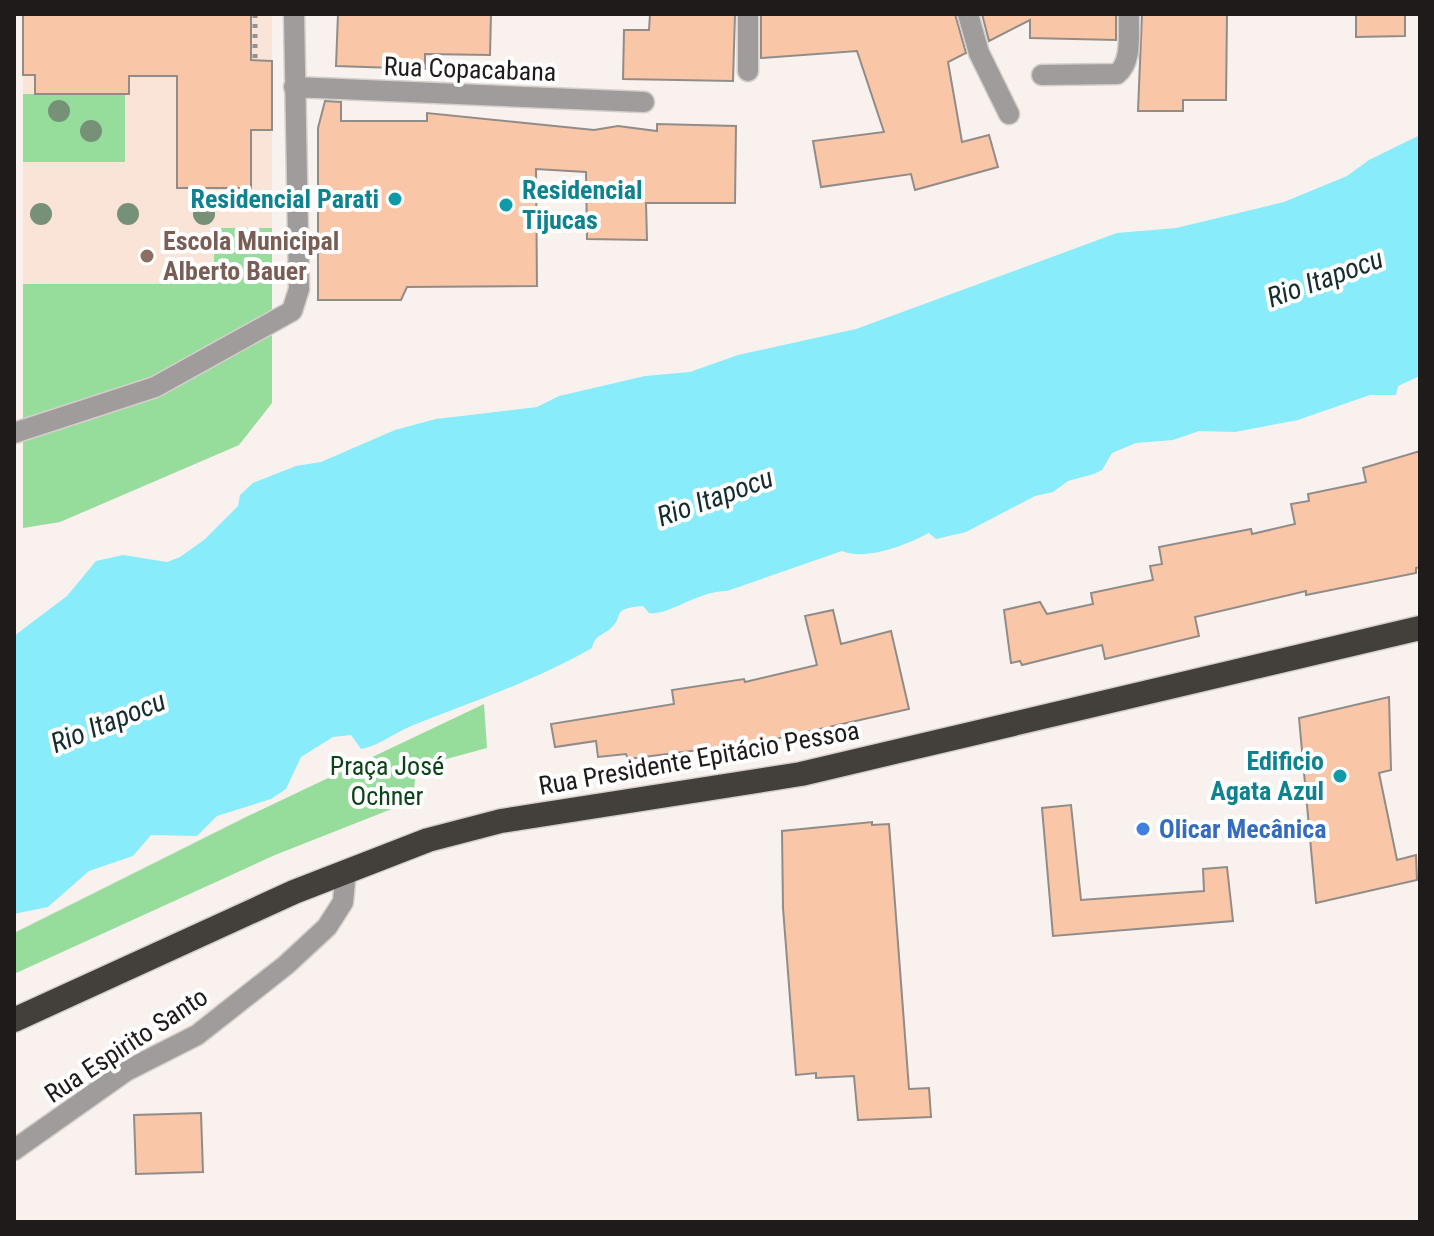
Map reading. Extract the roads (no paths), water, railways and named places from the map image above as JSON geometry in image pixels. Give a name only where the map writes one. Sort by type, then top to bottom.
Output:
[{"type":"highway","name":"Rua Presidente Epitácio Pessoa","points":[[14,1020],[346,870],[428,840],[501,821],[801,774],[1420,628]]},
{"type":"street","points":[[14,433],[155,387],[292,311],[299,289],[294,14]]},
{"type":"street","points":[[748,14],[748,71]]},
{"type":"street","points":[[968,14],[979,53],[1009,114]]},
{"type":"street","points":[[1042,75],[1117,74],[1125,68],[1129,14]]},
{"type":"street","name":"Rua Copacabana","points":[[294,87],[644,102]]},
{"type":"street","name":"Rua Espirito Santo","points":[[14,1150],[126,1071],[197,1035],[286,965],[327,927],[343,902],[346,870]]},
{"type":"water","name":"Rio Itapocu","points":[[1420,135],[1420,376],[1398,386],[1396,395],[1370,395],[1298,420],[1235,432],[1199,431],[1173,440],[1136,443],[1112,453],[1102,470],[1068,481],[1053,492],[1035,496],[966,532],[936,539],[929,533],[898,547],[874,553],[842,551],[657,613],[649,613],[643,606],[625,609],[614,625],[596,639],[592,648],[548,671],[411,726],[368,747],[361,749],[351,735],[333,737],[301,757],[286,789],[271,799],[217,816],[197,836],[151,835],[133,856],[89,871],[48,907],[14,914],[14,636],[67,596],[96,561],[123,555],[167,562],[180,557],[204,540],[238,506],[240,495],[253,483],[296,466],[321,462],[395,430],[436,419],[537,407],[559,396],[645,376],[690,372],[738,355],[856,329],[1117,233],[1176,228],[1284,202],[1347,176],[1369,160]]},
{"type":"place","name":"Residencial Parati","points":[[395,199]]},
{"type":"place","name":"Residencial Tijucas","points":[[506,205]]},
{"type":"place","name":"Escola Municipal Alberto Bauer","points":[[147,256]]},
{"type":"place","name":"Edificio Agata Azul","points":[[1340,776]]},
{"type":"place","name":"Olicar Mecânica","points":[[1143,829]]},
{"type":"park label","name":"Praça José Ochner","points":[[387,781]]}]
